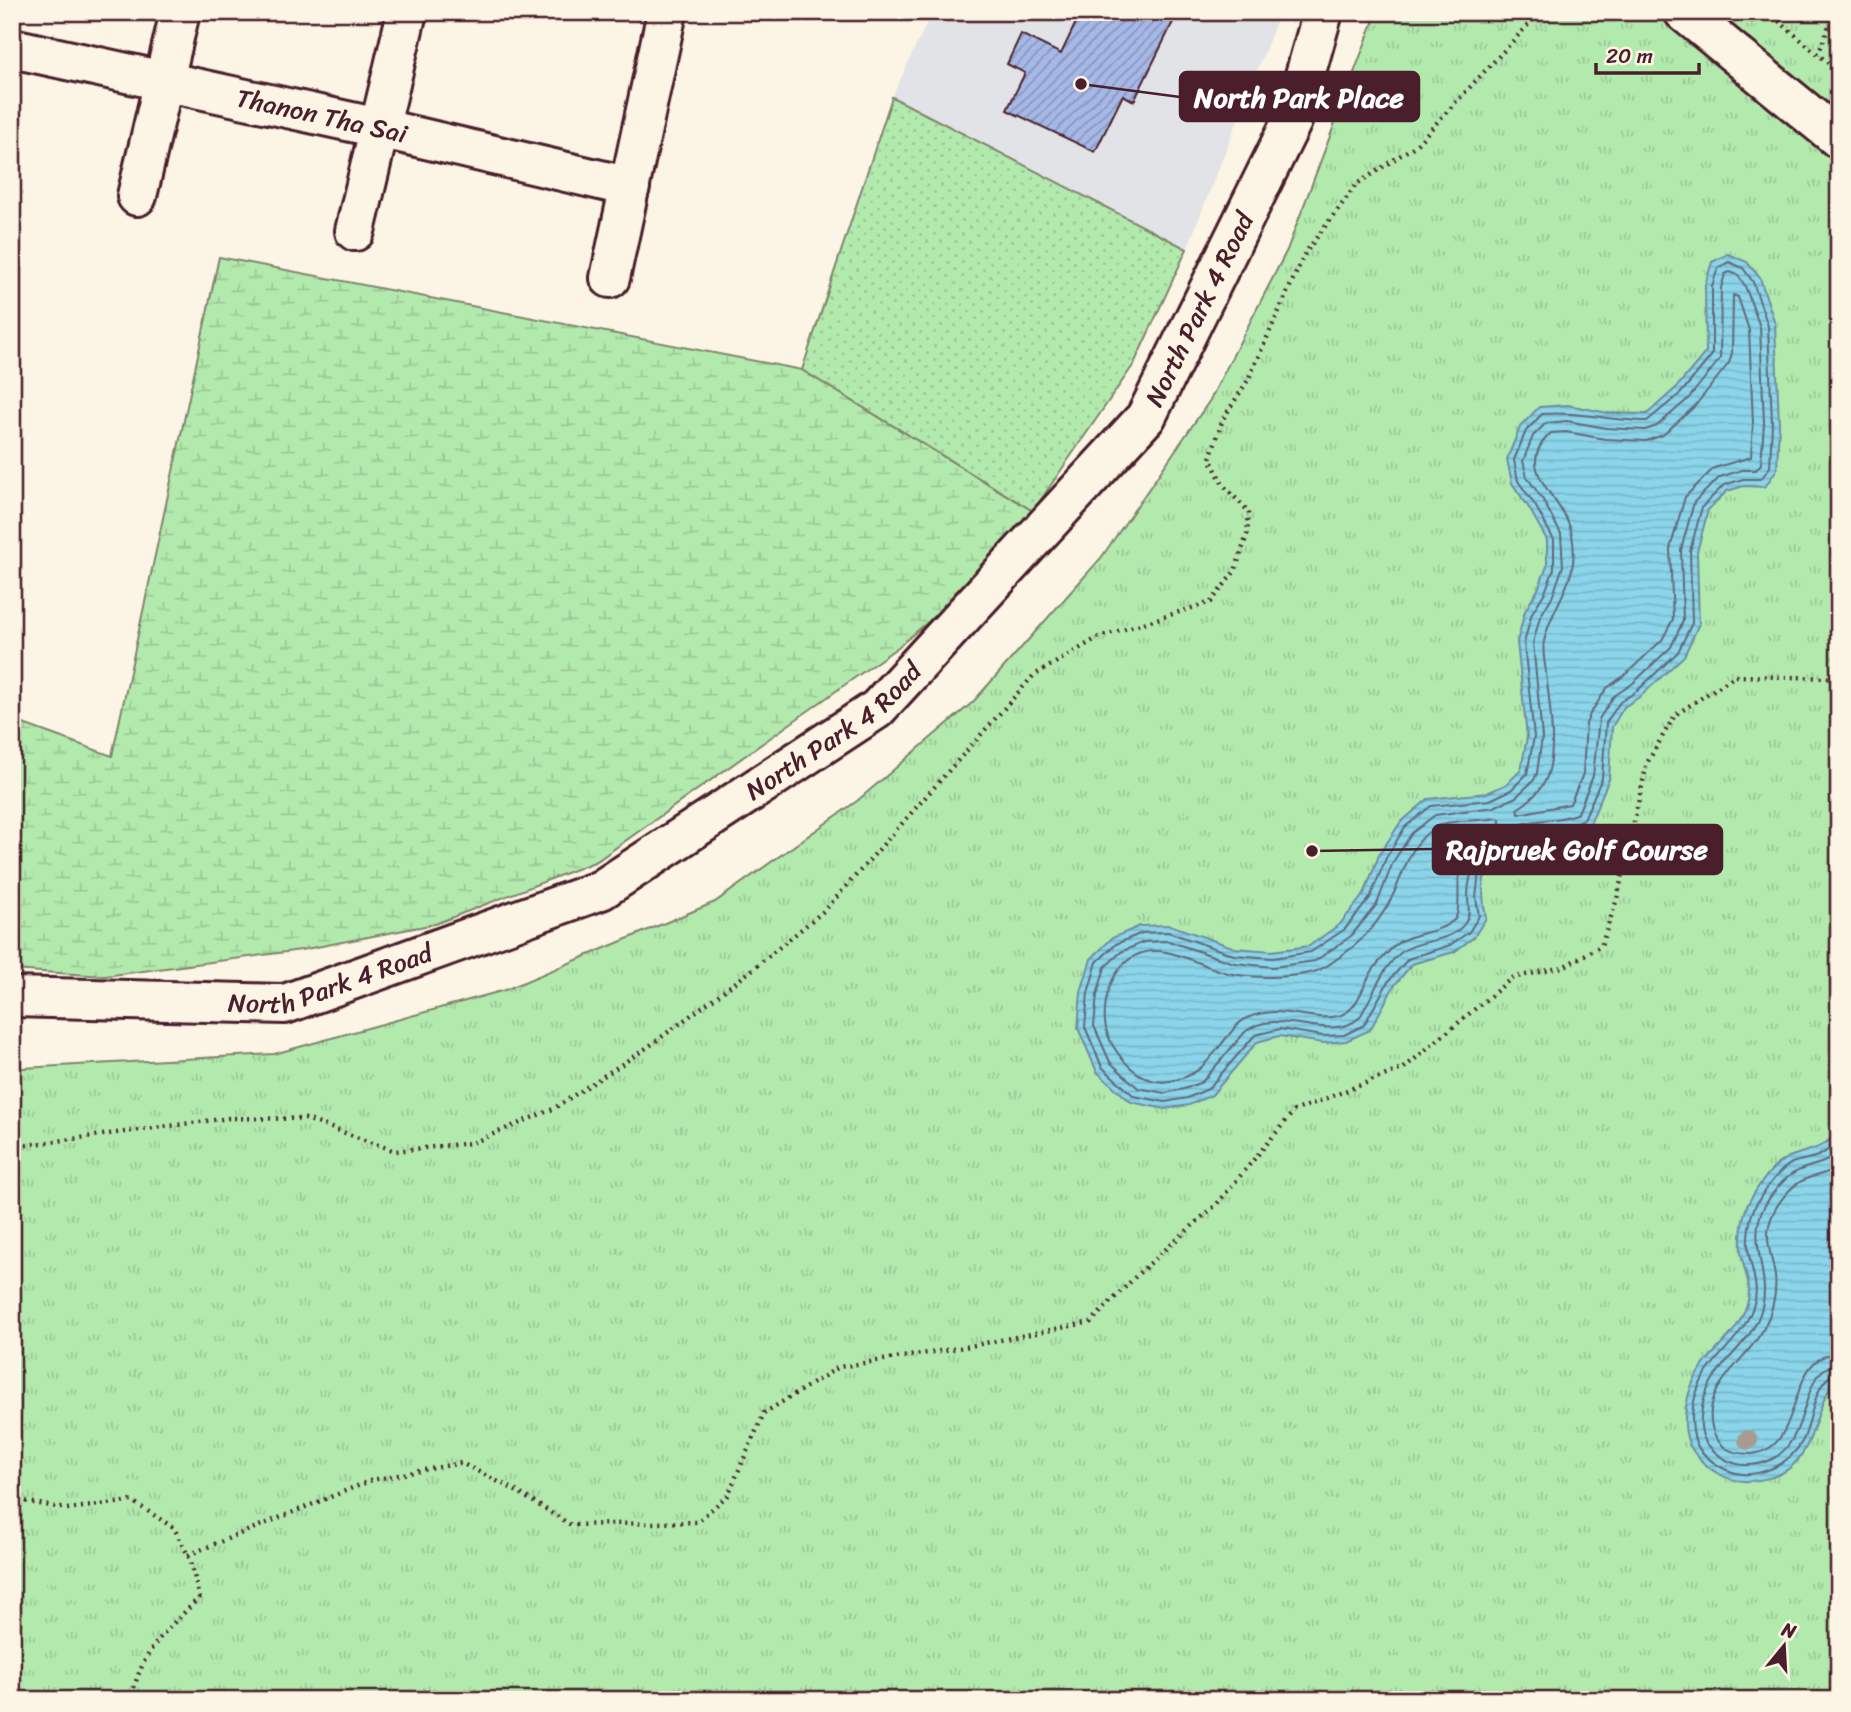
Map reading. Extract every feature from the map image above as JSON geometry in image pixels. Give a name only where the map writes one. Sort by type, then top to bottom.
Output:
[{"type":"street","points":[[137,196],[180,12]]},
{"type":"street","points":[[355,231],[407,12]]},
{"type":"street","points":[[610,278],[667,12]]},
{"type":"street","name":"North Park 4 Road","points":[[12,997],[285,1004],[601,890],[877,709],[1146,417],[1292,121],[1323,12]]},
{"type":"street","points":[[1684,12],[1839,139]]},
{"type":"street","name":"Thanon Tha Sai","points":[[12,48],[379,128],[630,187]]},
{"type":"path","points":[[1768,12],[1839,72]]},
{"type":"path","points":[[1818,55],[1828,28],[1839,22]]},
{"type":"path","points":[[188,1555],[372,1480],[461,1463],[511,1488],[571,1525],[697,1522],[728,1495],[764,1413],[839,1367],[965,1347],[1091,1322],[1138,1274],[1217,1203],[1294,1111],[1404,1068],[1513,978],[1563,967],[1601,946],[1617,899],[1647,762],[1675,715],[1735,676],[1839,678]]},
{"type":"path","points":[[12,1499],[67,1509],[132,1501],[174,1528],[188,1555],[199,1598],[156,1640],[136,1675],[131,1700]]},
{"type":"path","points":[[12,1690],[23,1700]]},
{"type":"path","points":[[1822,1700],[1839,1694]]},
{"type":"shaded area","points":[[932,12],[1280,12],[1187,249],[892,97]]},
{"type":"green space","points":[[1377,12],[1839,12],[1839,1700],[12,1700],[12,1067],[274,1054],[505,990],[715,902],[857,801],[973,702],[1101,558],[1210,400],[1287,250]]},
{"type":"green space","points":[[892,97],[1187,249],[1134,364],[1033,511],[802,370]]},
{"type":"green space","points":[[219,257],[802,370],[1033,511],[960,595],[898,647],[597,861],[435,924],[301,950],[105,976],[12,970],[12,720],[112,756]]},
{"type":"water","points":[[1728,254],[1747,262],[1760,278],[1775,324],[1779,423],[1777,469],[1765,487],[1744,486],[1727,491],[1708,510],[1697,552],[1699,624],[1684,656],[1641,696],[1624,707],[1612,727],[1609,779],[1589,826],[1528,838],[1516,843],[1501,856],[1485,875],[1483,891],[1486,918],[1474,937],[1454,952],[1412,964],[1394,986],[1370,1030],[1346,1041],[1323,1043],[1279,1036],[1257,1042],[1212,1095],[1189,1105],[1165,1109],[1131,1102],[1097,1072],[1078,1028],[1081,992],[1091,959],[1112,938],[1140,926],[1170,925],[1235,948],[1272,951],[1309,946],[1340,924],[1364,894],[1379,855],[1400,823],[1428,799],[1487,793],[1507,784],[1521,770],[1527,737],[1517,642],[1525,611],[1547,566],[1547,540],[1512,483],[1507,459],[1520,427],[1539,407],[1568,405],[1608,413],[1647,414],[1676,388],[1706,352],[1705,285],[1712,262]]},
{"type":"water","points":[[1839,1130],[1839,1377],[1825,1398],[1807,1445],[1793,1465],[1776,1476],[1763,1480],[1730,1479],[1712,1470],[1692,1449],[1687,1439],[1685,1418],[1694,1380],[1732,1333],[1747,1304],[1748,1284],[1741,1246],[1745,1212],[1757,1188],[1778,1164],[1822,1145]]},
{"type":"building","points":[[1081,12],[1178,12],[1134,101],[1123,95],[1095,152],[1007,110],[1025,73],[1007,64],[1021,34],[1061,54]]},
{"type":"place","name":"North Park Place","points":[[1081,84]]},
{"type":"place","name":"Rajpruek Golf Course","points":[[1312,851]]}]
